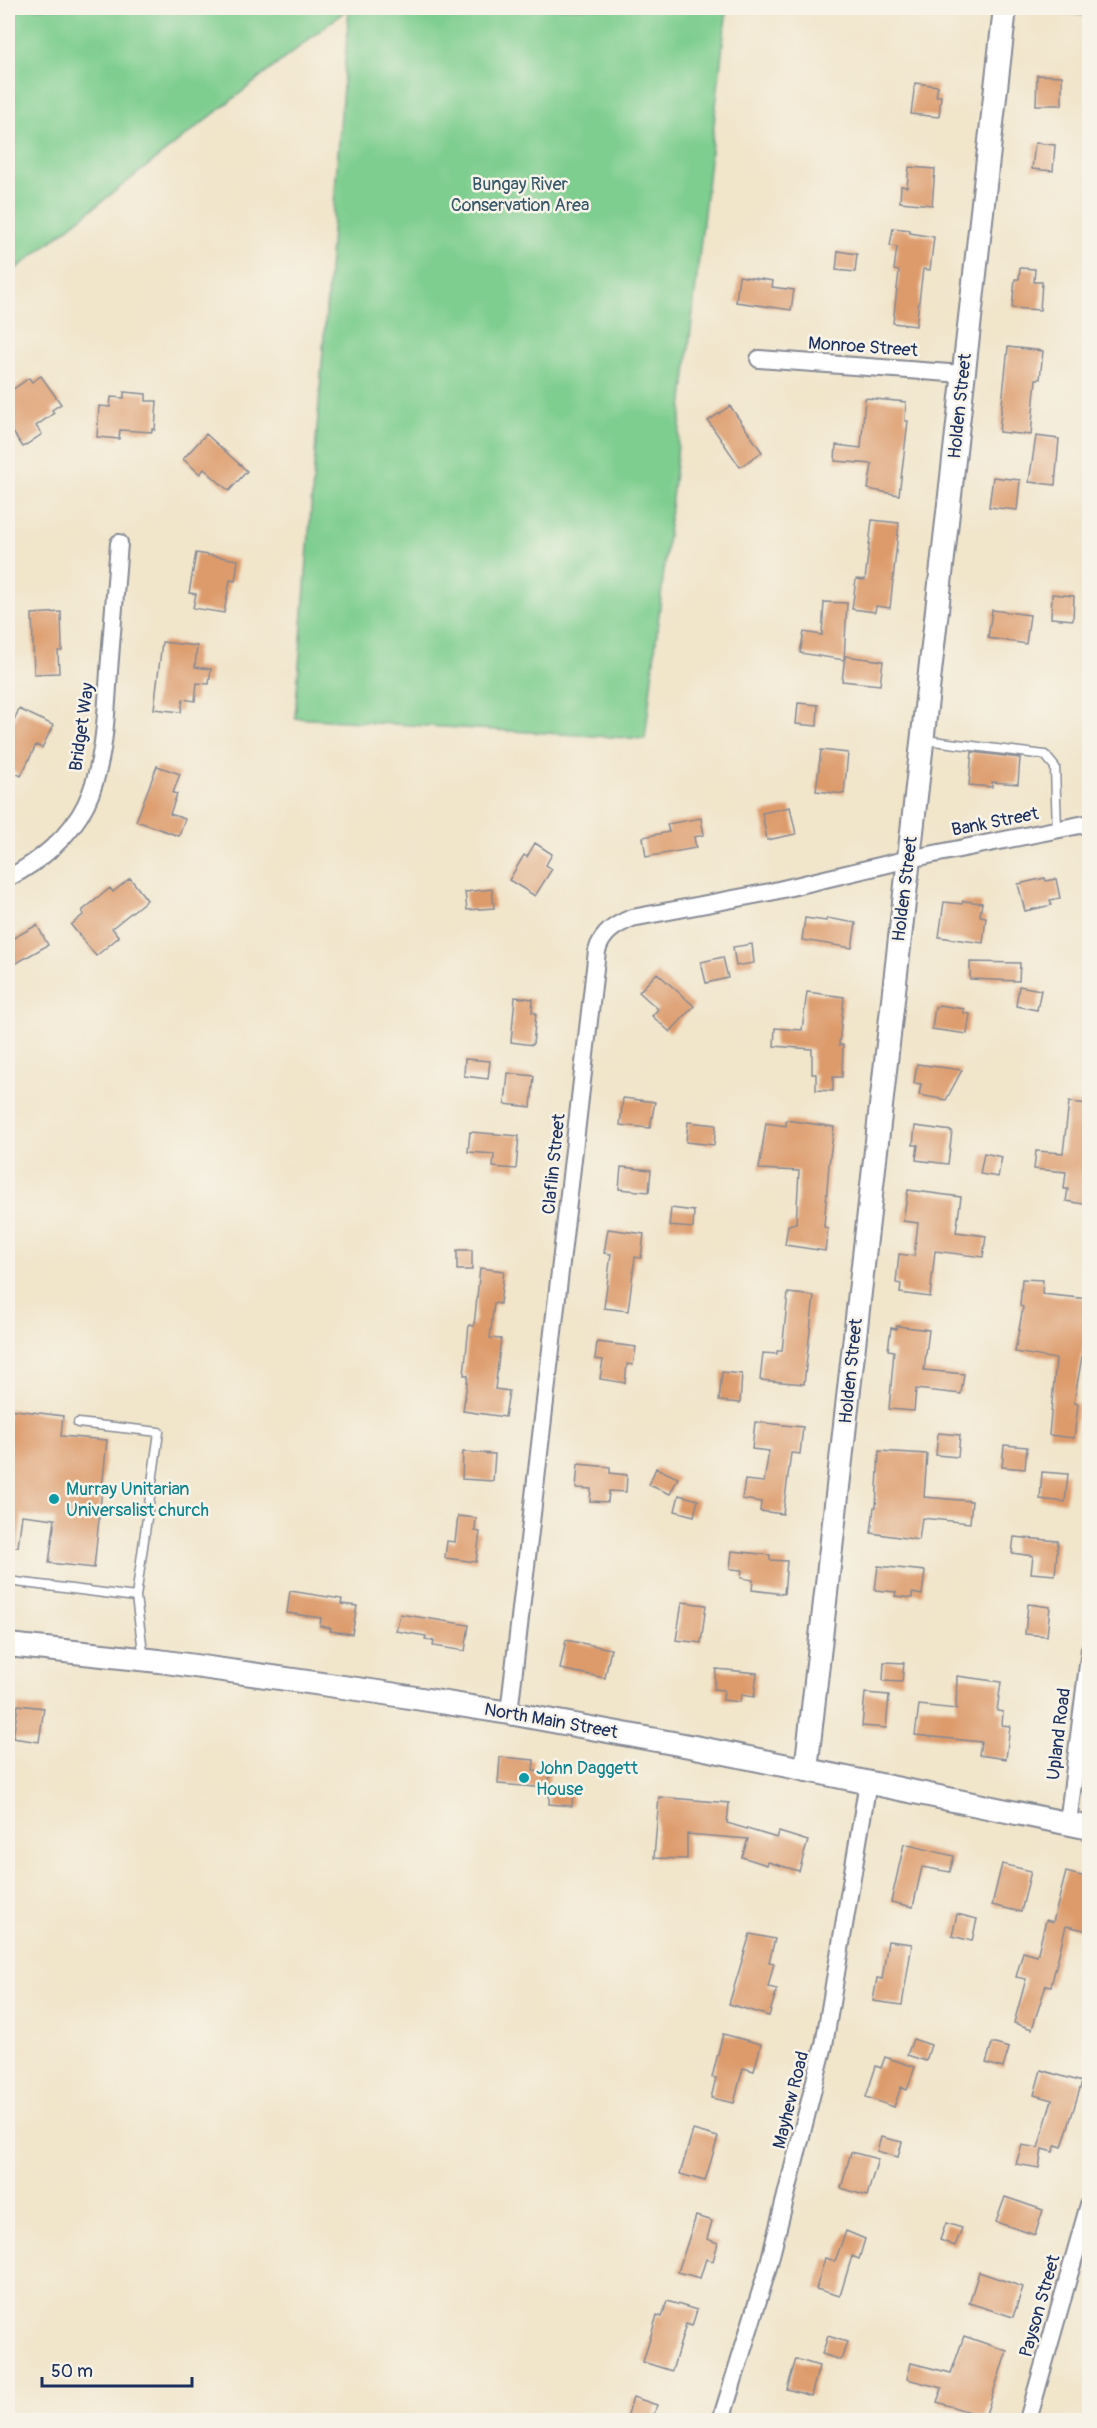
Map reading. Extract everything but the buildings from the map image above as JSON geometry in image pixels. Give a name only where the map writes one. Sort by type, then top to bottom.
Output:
[{"type":"main road","name":"Holden Street","points":[[806,1770],[1005,8]]},
{"type":"main road","name":"North Main Street","points":[[8,1646],[145,1659],[509,1713],[1079,1825]]},
{"type":"street","name":"Monroe Street","points":[[759,359],[963,374]]},
{"type":"street","name":"Bridget Way","points":[[8,878],[33,865],[66,834],[85,806],[97,775],[107,693],[119,543]]},
{"type":"street","name":"Bank Street","points":[[909,859],[1089,823]]},
{"type":"street","name":"Claflin Street","points":[[509,1713],[597,951],[601,938],[621,922],[632,918],[770,892],[909,859]]},
{"type":"street","name":"Upland Road","points":[[1079,1825],[1089,1649]]},
{"type":"street","name":"Mayhew Road","points":[[721,2421],[767,2271],[824,2045],[868,1782]]},
{"type":"street","name":"Payson Street","points":[[1028,2421],[1089,2202]]},
{"type":"lane","points":[[922,740],[1046,755],[1055,767],[1057,830]]},
{"type":"lane","points":[[78,1423],[159,1432],[136,1597],[145,1659]]},
{"type":"lane","points":[[8,1581],[136,1597]]},
{"type":"green space","points":[[8,8],[349,8],[8,275]]},
{"type":"green space","name":"Bungay River Conservation Area","points":[[349,8],[727,8],[645,739],[295,718]]},
{"type":"green space","points":[[1024,8],[1089,8],[1089,16]]},
{"type":"place","name":"Murray Unitarian Universalist church","points":[[54,1499]]},
{"type":"place","name":"John Daggett House","points":[[524,1778]]}]
